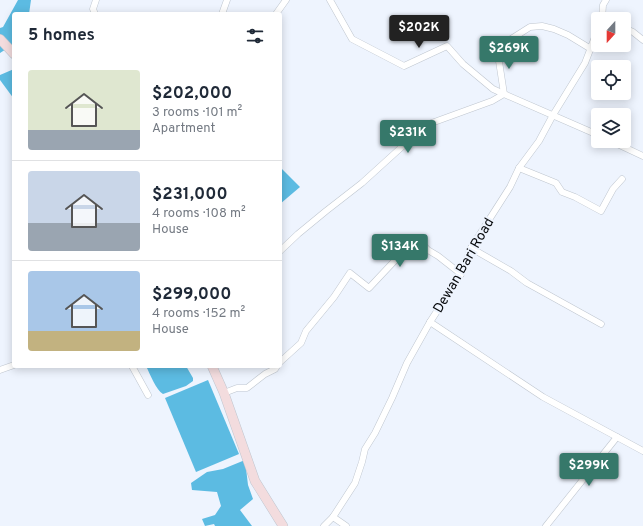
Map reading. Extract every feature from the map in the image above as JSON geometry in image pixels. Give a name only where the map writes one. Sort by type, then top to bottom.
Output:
[{"type":"main road","points":[[0,39],[12,52]]},
{"type":"main road","points":[[213,368],[224,393],[255,481],[283,526]]},
{"type":"street","points":[[94,12],[93,9],[96,0]]},
{"type":"street","points":[[223,12],[227,0]]},
{"type":"street","points":[[277,12],[286,0]]},
{"type":"street","points":[[330,0],[352,39],[404,66],[447,46],[464,64],[493,89],[591,132]]},
{"type":"street","points":[[603,12],[603,5],[606,0]]},
{"type":"street","points":[[504,94],[497,48],[530,27],[542,26],[554,29],[568,35],[591,49]]},
{"type":"street","points":[[631,31],[643,40]]},
{"type":"street","name":"Dewan Bari Road","points":[[324,526],[333,517],[355,483],[365,449],[375,433],[407,363],[430,322],[461,274],[471,248],[510,187],[519,168],[539,141],[591,49]]},
{"type":"street","points":[[282,249],[326,210],[362,183],[426,125],[492,101],[504,94]]},
{"type":"street","points":[[626,148],[643,156]]},
{"type":"street","points":[[519,168],[556,183],[562,192],[575,197],[601,212],[613,189],[622,179]]},
{"type":"street","points":[[282,360],[301,343],[306,331],[334,298],[350,273],[369,288],[413,241],[420,242],[428,250],[461,274]]},
{"type":"street","points":[[471,248],[527,283],[601,324]]},
{"type":"street","points":[[430,322],[543,397],[643,451]]},
{"type":"street","points":[[0,370],[12,366]]},
{"type":"street","points":[[133,368],[148,395]]},
{"type":"street","points":[[224,393],[237,388],[247,388],[276,368]]},
{"type":"street","points":[[546,526],[617,438]]},
{"type":"street","points":[[333,517],[346,526]]},
{"type":"water","points":[[18,0],[31,0],[29,12],[12,12],[12,45],[0,53],[0,28],[3,27]]},
{"type":"water","points":[[12,70],[12,96],[0,80],[0,75]]},
{"type":"water","points":[[282,169],[300,187],[282,202]]},
{"type":"water","points":[[147,368],[187,368],[193,378],[193,381],[186,386],[163,394],[156,385]]},
{"type":"water","points":[[208,380],[239,454],[196,472],[165,398]]},
{"type":"water","points":[[245,460],[248,485],[253,499],[240,510],[252,526],[215,526],[214,524],[205,526],[202,519],[215,515],[221,506],[217,492],[192,490],[191,483],[207,472],[223,469]]}]
